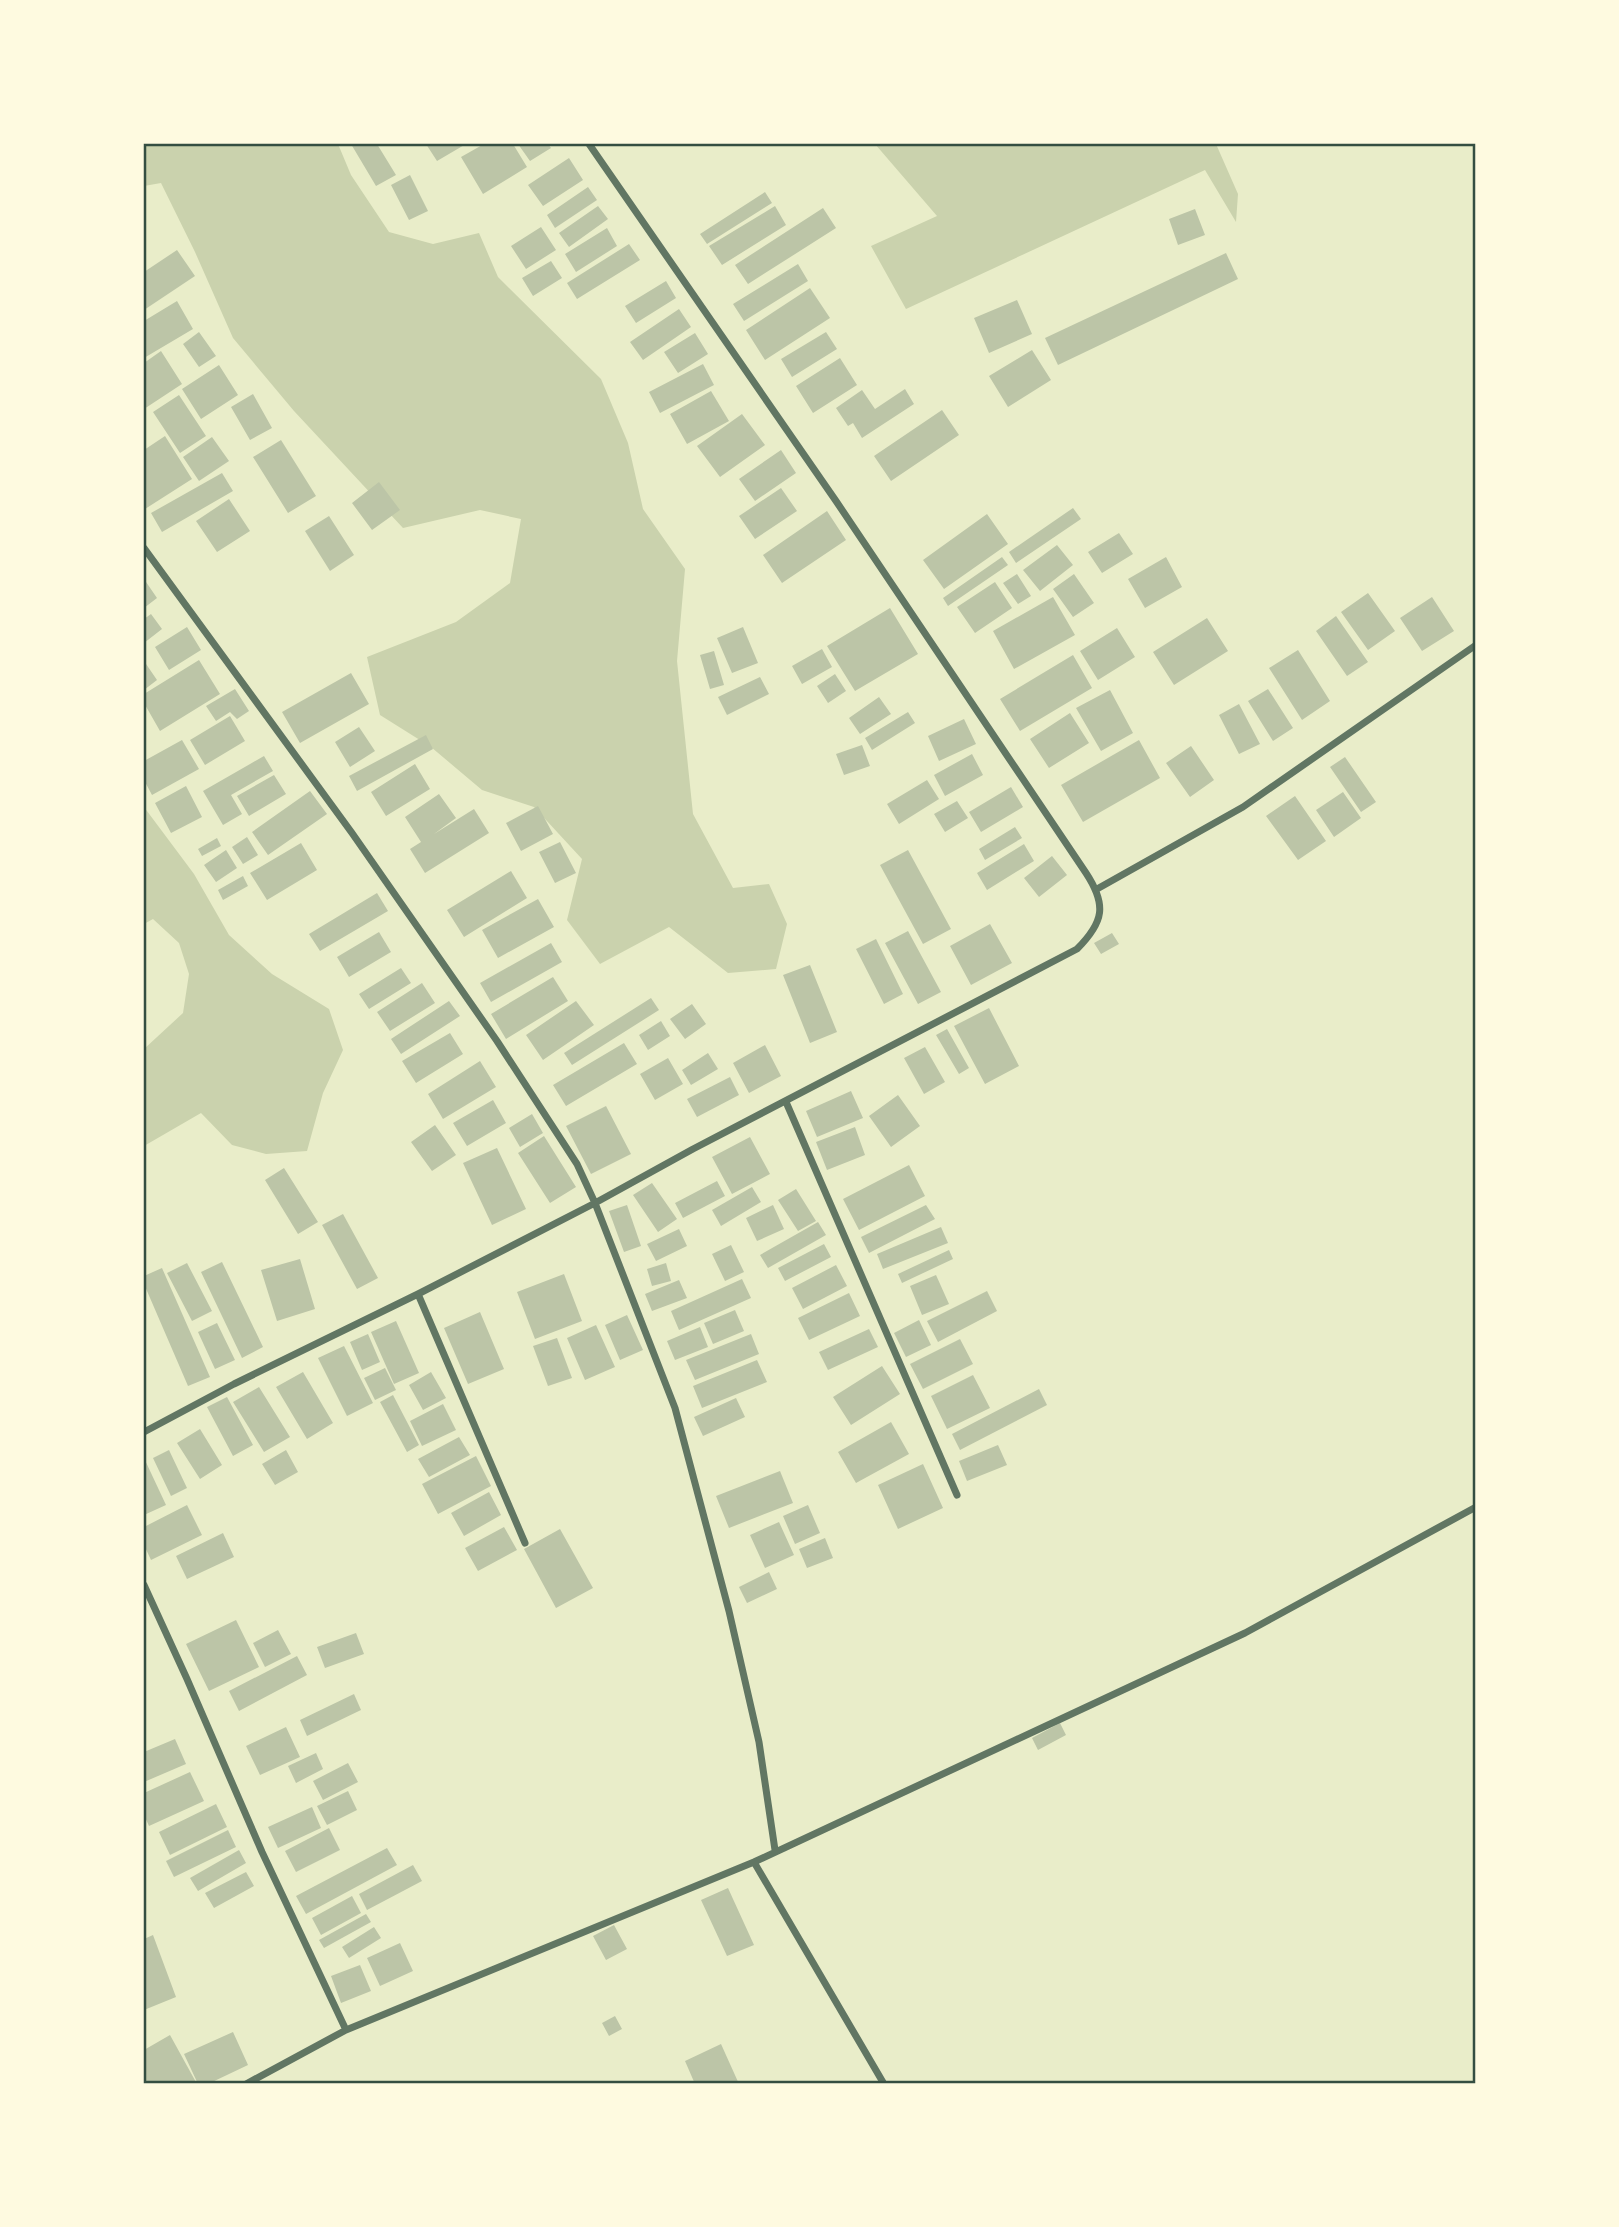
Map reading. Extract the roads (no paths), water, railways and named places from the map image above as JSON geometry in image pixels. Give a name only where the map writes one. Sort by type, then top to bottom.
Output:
[{"type":"street","points":[[144,1432],[595,1203],[1077,949],[1099,923],[1097,889],[836,501],[589,144]]},
{"type":"street","points":[[144,548],[352,833],[489,1030],[577,1164],[595,1203],[675,1408],[729,1611],[759,1742],[775,1850]]},
{"type":"street","points":[[1097,889],[1243,807],[1475,645]]},
{"type":"street","points":[[786,1102],[957,1495]]},
{"type":"street","points":[[418,1294],[525,1543]]},
{"type":"street","points":[[246,2084],[346,2030],[754,1862],[1245,1633],[1475,1507]]},
{"type":"street","points":[[144,1585],[262,1852],[346,2030]]},
{"type":"street","points":[[754,1862],[884,2084]]},
{"type":"street","points":[[268,2074],[273,2084]]}]
